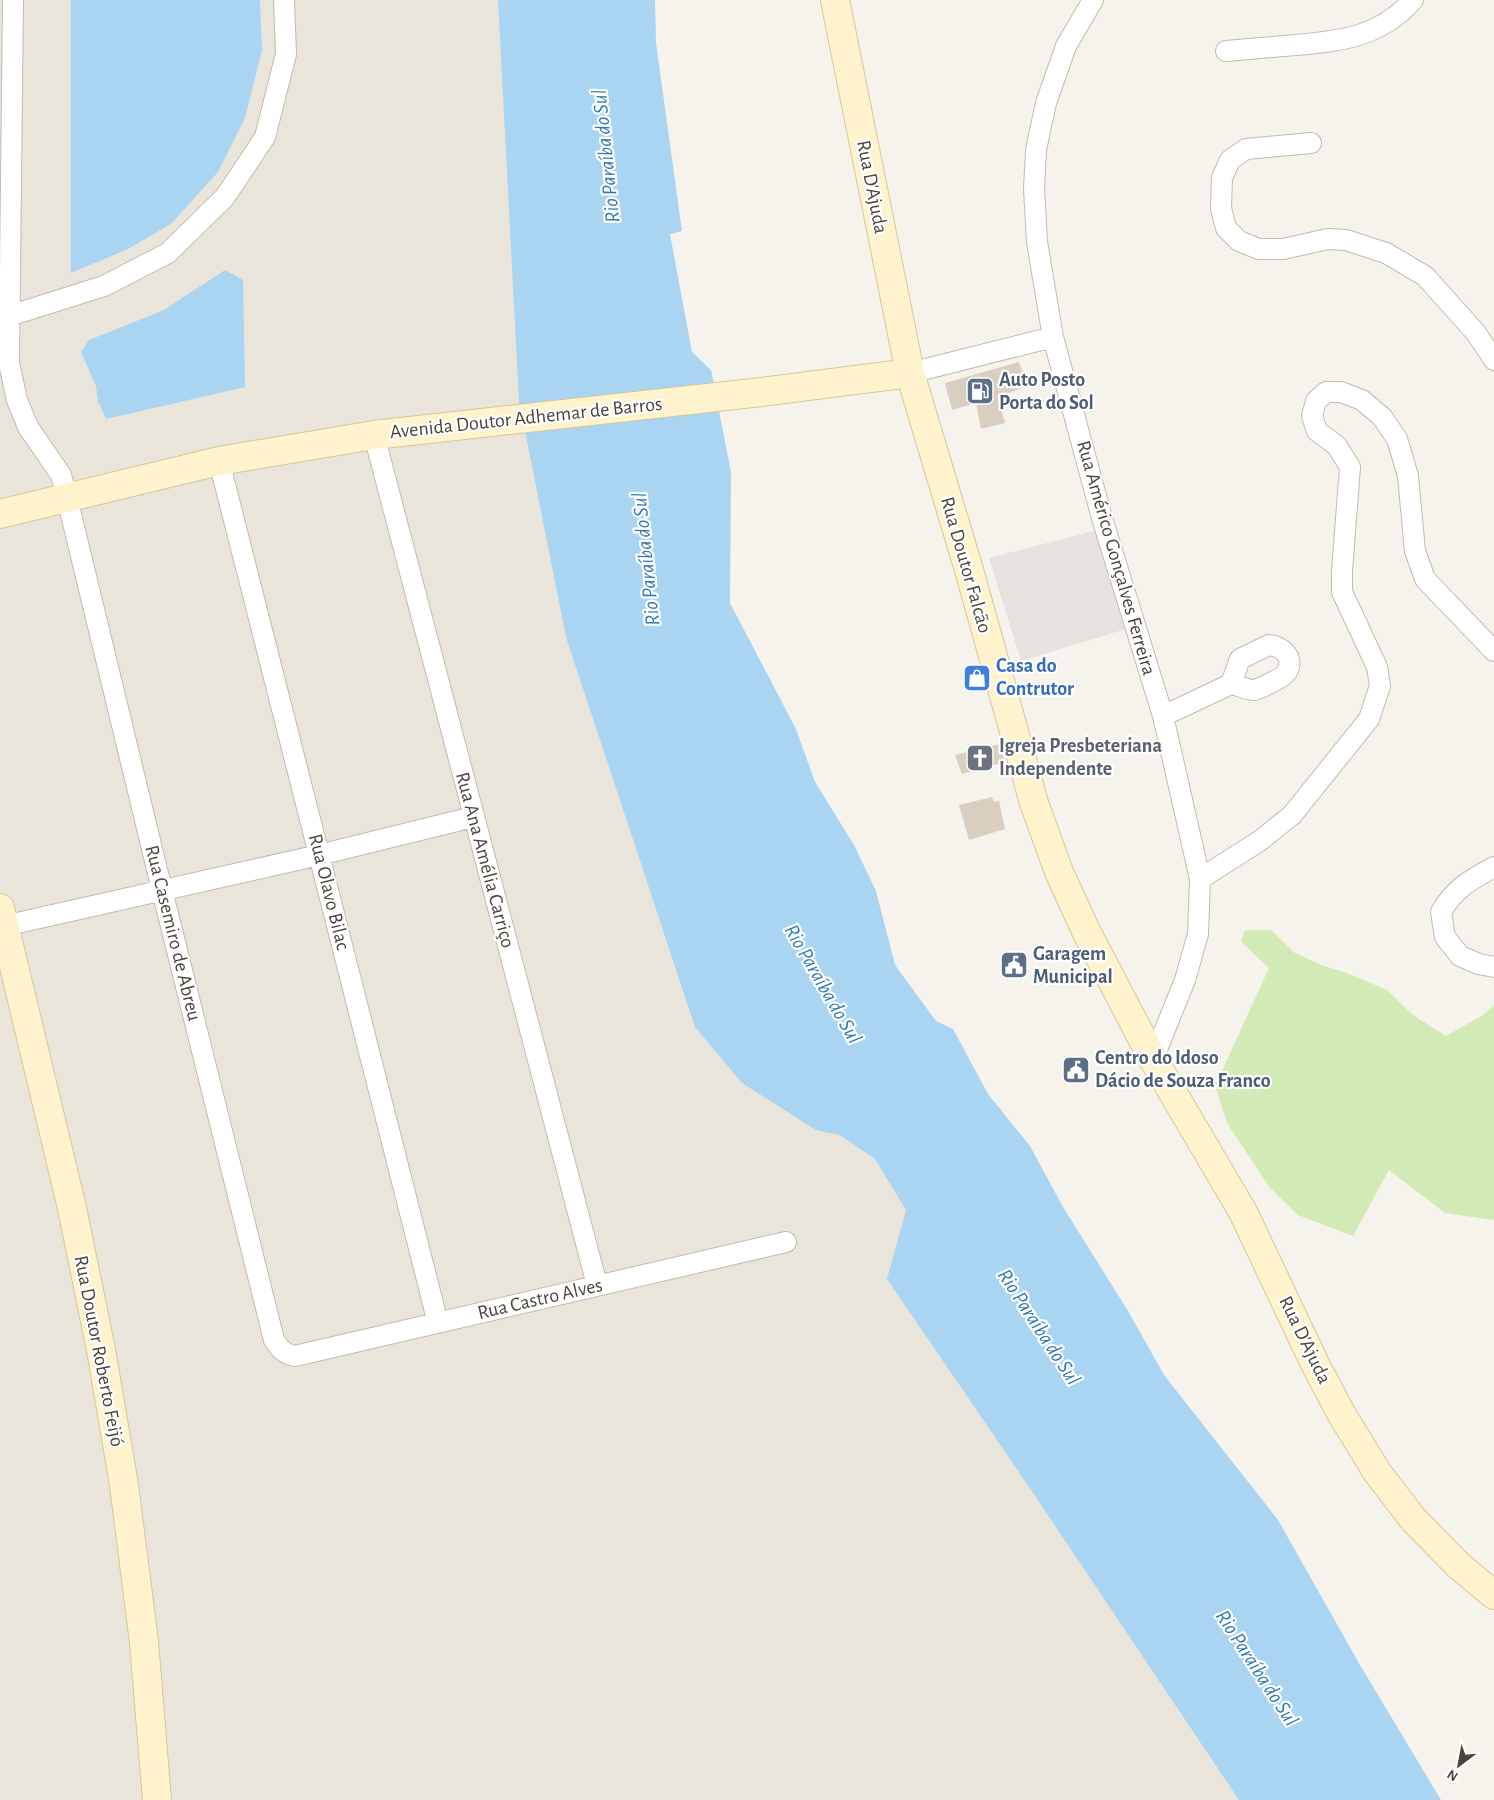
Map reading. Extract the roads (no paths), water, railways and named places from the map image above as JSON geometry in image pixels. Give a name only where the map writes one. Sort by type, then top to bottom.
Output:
[{"type":"main road","name":"Rua D'Ajuda","points":[[835,0],[901,336],[910,373]]},
{"type":"main road","name":"Avenida Doutor Adhemar de Barros","points":[[0,514],[219,461],[374,435],[752,393],[910,373]]},
{"type":"main road","name":"Rua Doutor Falcão","points":[[910,373],[969,570],[1034,803],[1059,872],[1086,931],[1153,1059]]},
{"type":"main road","name":"Rua Doutor Roberto Feijó","points":[[2,917],[72,1208],[102,1359],[124,1485],[144,1642],[157,1800]]},
{"type":"main road","name":"Rua D'Ajuda","points":[[1153,1059],[1243,1212],[1315,1364],[1377,1472],[1413,1519],[1458,1564],[1494,1595]]},
{"type":"street","points":[[13,0],[4,316],[17,400],[28,427],[61,475],[67,498]]},
{"type":"street","points":[[4,316],[104,286],[168,253],[226,197],[265,137],[286,54],[284,0]]},
{"type":"street","points":[[1226,51],[1333,42],[1361,36],[1386,24],[1413,0]]},
{"type":"street","name":"Rua Américo Gonçalves Ferreira","points":[[1090,1],[1066,46],[1046,103],[1036,150],[1034,189],[1037,242],[1054,337],[1102,518],[1163,716],[1200,879],[1198,934],[1185,980],[1153,1059]]},
{"type":"street","points":[[1311,143],[1246,149],[1230,160],[1222,178],[1221,208],[1226,228],[1239,241],[1259,249],[1283,249],[1328,239],[1346,240],[1386,253],[1425,276],[1476,333],[1494,360]]},
{"type":"street","name":"Avenida Doutor Adhemar de Barros","points":[[910,373],[1054,337]]},
{"type":"street","points":[[1200,879],[1261,840],[1292,815],[1369,719],[1380,686],[1377,667],[1342,592],[1350,467],[1337,446],[1317,431],[1312,416],[1316,401],[1326,392],[1341,392],[1362,400],[1382,417],[1397,439],[1408,476],[1415,551],[1425,579],[1494,651]]},
{"type":"street","name":"Rua Ana Amélia Carriço","points":[[374,435],[596,1285]]},
{"type":"street","name":"Rua Olavo Bilac","points":[[219,461],[438,1323]]},
{"type":"street","name":"Rua Casemiro de Abreu","points":[[67,498],[274,1340],[279,1349],[287,1355],[295,1356]]},
{"type":"street","points":[[1163,716],[1231,684]]},
{"type":"street","points":[[2,917],[162,890],[320,855],[473,817]]},
{"type":"street","points":[[1494,867],[1465,883],[1449,898],[1440,912],[1445,937],[1460,956],[1479,964],[1494,967]]},
{"type":"street","name":"Rua Castro Alves","points":[[295,1356],[786,1242]]},
{"type":"water","points":[[71,0],[260,0],[262,50],[245,118],[218,172],[171,224],[126,250],[71,273]]},
{"type":"water","name":"Rio Paraíba do Sul","points":[[498,0],[655,0],[656,43],[682,231],[670,234],[692,352],[711,370],[731,472],[730,603],[796,729],[815,782],[854,845],[876,891],[895,965],[936,1021],[953,1029],[988,1094],[1030,1146],[1063,1207],[1128,1311],[1164,1375],[1278,1520],[1360,1665],[1441,1800],[1239,1800],[887,1279],[906,1210],[875,1159],[840,1135],[816,1130],[742,1083],[695,1027],[566,637],[519,401]]},
{"type":"water","points":[[225,270],[243,280],[245,387],[106,419],[98,401],[96,386],[81,352],[89,340],[164,310]]},
{"type":"place","name":"Auto Posto Porta do Sol","points":[[980,391]]},
{"type":"place","name":"Casa do Contrutor","points":[[977,678]]},
{"type":"place","name":"Igreja Presbeteriana Independente","points":[[980,758]]},
{"type":"place","name":"Garagem Municipal","points":[[1014,965]]},
{"type":"place","name":"Centro do Idoso Dácio de Souza Franco","points":[[1076,1070]]}]
